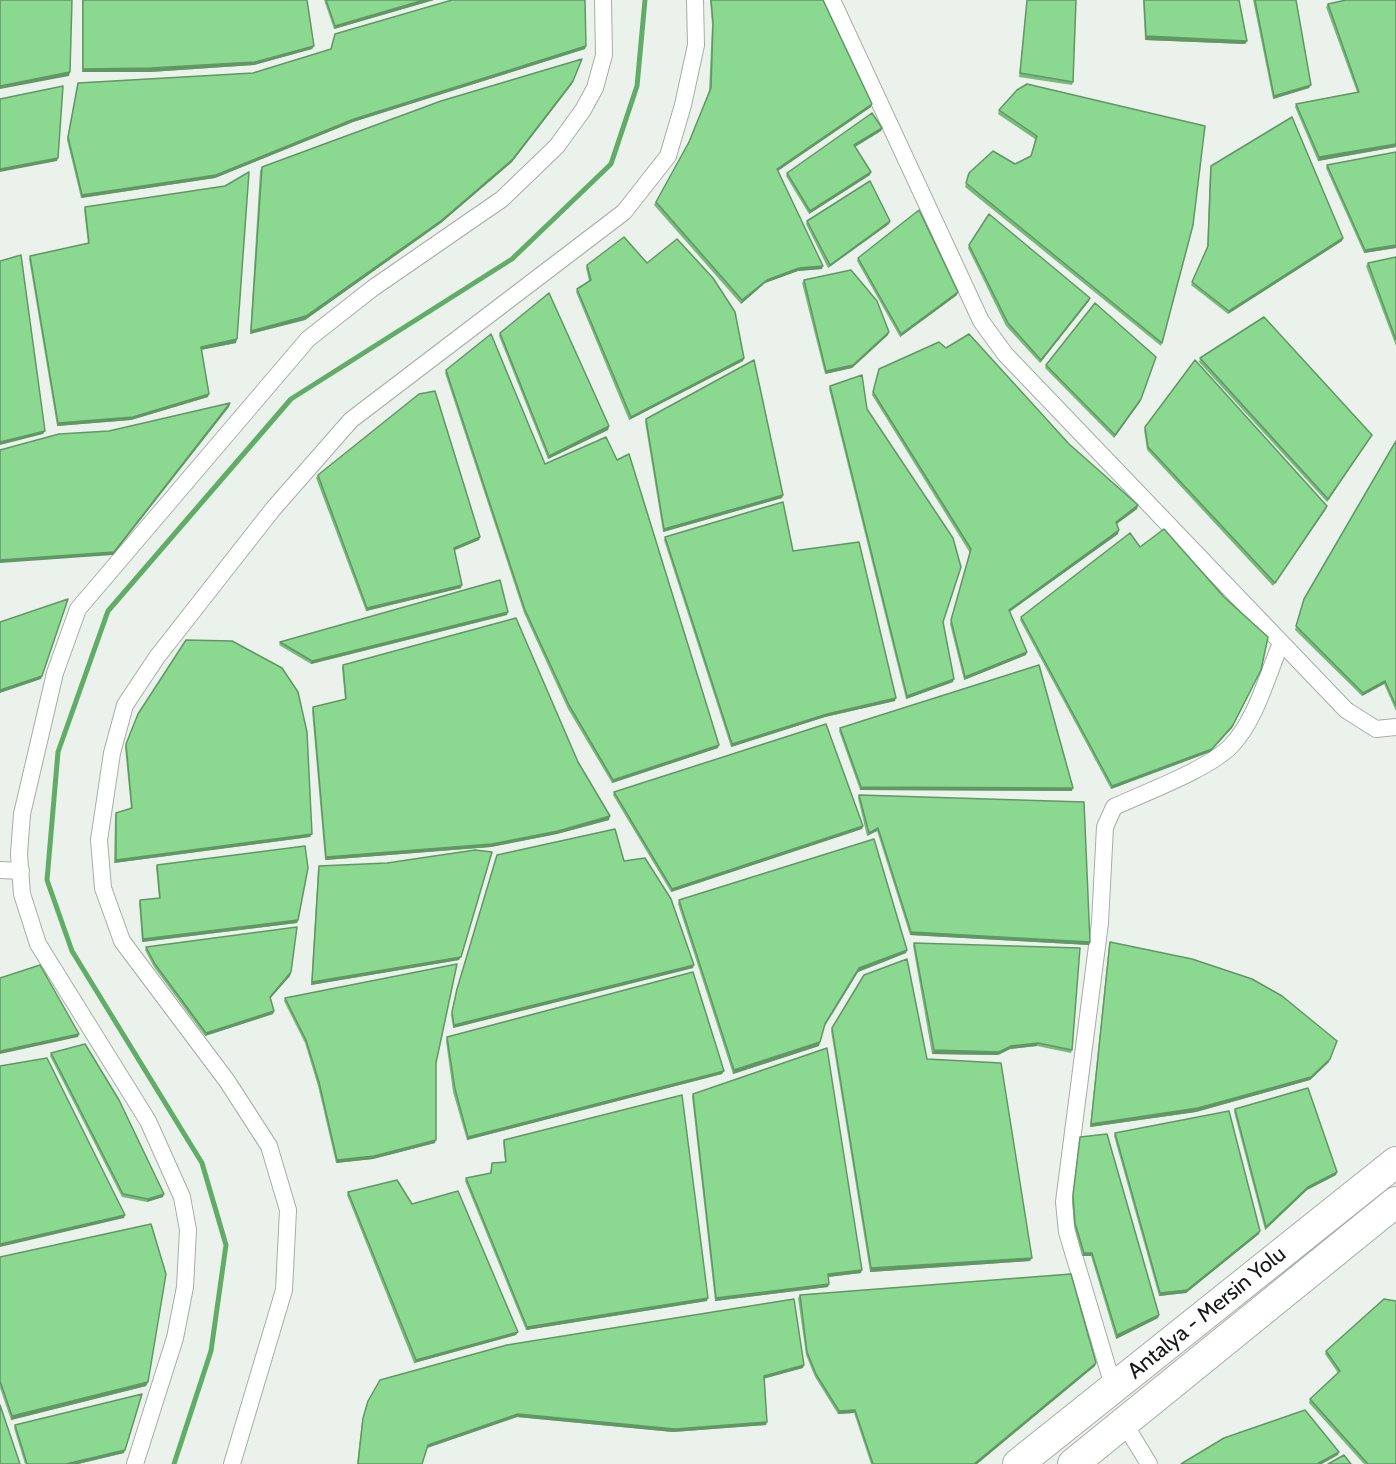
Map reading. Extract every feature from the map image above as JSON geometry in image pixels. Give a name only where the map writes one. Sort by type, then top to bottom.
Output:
[{"type":"highway","name":"Antalya - Mersin Yolu","points":[[1018,1464],[1396,1162]]},
{"type":"highway","name":"Antalya - Mersin Yolu","points":[[1073,1464],[1396,1202]]},
{"type":"street","points":[[135,1464],[175,1338],[185,1287],[188,1230],[182,1197],[148,1121],[38,944],[22,894],[22,814],[55,673],[78,609],[308,339],[373,288],[502,199],[557,146],[583,110],[595,88],[604,55],[603,0]]},
{"type":"street","points":[[232,1464],[284,1290],[288,1210],[269,1146],[227,1081],[122,941],[103,888],[99,840],[112,753],[125,705],[157,657],[273,509],[351,420],[624,212],[668,156],[683,105],[696,45],[695,0]]},
{"type":"street","points":[[832,0],[981,321],[1005,354],[1346,710],[1376,729],[1396,727]]},
{"type":"street","points":[[1114,1389],[1067,1232],[1064,1202],[1100,923],[1105,827],[1114,807],[1206,764],[1231,746],[1248,722],[1281,643]]},
{"type":"street","points":[[0,870],[21,871]]},
{"type":"street","points":[[1124,1423],[1149,1464]]},
{"type":"building","points":[[0,0],[72,0],[70,72],[0,86]]},
{"type":"building","points":[[83,0],[307,0],[314,46],[255,62],[83,69]]},
{"type":"building","points":[[326,0],[424,0],[335,26]]},
{"type":"building","points":[[452,0],[585,0],[586,46],[354,119],[216,175],[82,195],[68,137],[78,83],[253,73],[331,49],[335,34]]},
{"type":"building","points":[[711,0],[823,0],[872,104],[777,169],[823,266],[799,268],[767,280],[742,300],[656,202],[689,142],[711,88],[713,22]]},
{"type":"building","points":[[1027,0],[1076,0],[1073,82],[1020,73]]},
{"type":"building","points":[[1144,0],[1239,0],[1247,41],[1146,36]]},
{"type":"building","points":[[1255,0],[1296,0],[1311,85],[1274,96]]},
{"type":"building","points":[[1346,0],[1396,0],[1396,144],[1319,157],[1296,104],[1359,92],[1328,4]]},
{"type":"building","points":[[582,59],[573,81],[513,159],[442,220],[306,316],[251,331],[262,167],[441,101]]},
{"type":"building","points":[[1027,84],[1205,126],[1193,225],[1162,343],[966,183],[969,173],[993,151],[1015,164],[1031,156],[1037,136],[999,110],[1017,90]]},
{"type":"building","points":[[63,86],[58,158],[0,169],[0,99]]},
{"type":"building","points":[[872,113],[882,128],[854,145],[871,172],[810,211],[787,173]]},
{"type":"building","points":[[1292,117],[1343,238],[1229,311],[1192,282],[1208,246],[1211,166]]},
{"type":"building","points":[[1396,152],[1396,245],[1365,250],[1327,165]]},
{"type":"building","points":[[249,172],[237,339],[201,347],[209,394],[133,417],[58,423],[30,256],[89,243],[85,207],[225,186]]},
{"type":"building","points":[[870,181],[890,221],[830,265],[807,221]]},
{"type":"building","points":[[919,210],[958,292],[901,334],[858,258]]},
{"type":"building","points":[[989,214],[1090,298],[1041,360],[1008,323],[969,245]]},
{"type":"building","points":[[624,237],[647,263],[677,239],[713,278],[735,312],[744,358],[631,417],[577,289],[591,280],[587,265]]},
{"type":"building","points":[[21,255],[45,431],[0,442],[0,261]]},
{"type":"building","points":[[1396,257],[1396,340],[1368,263]]},
{"type":"building","points":[[851,270],[877,301],[889,332],[853,365],[826,371],[804,280]]},
{"type":"building","points":[[549,293],[609,426],[549,456],[500,333]]},
{"type":"building","points":[[1095,303],[1156,357],[1141,399],[1115,435],[1046,365]]},
{"type":"building","points":[[1264,317],[1372,435],[1328,499],[1200,358]]},
{"type":"building","points":[[491,334],[545,464],[606,437],[617,460],[629,454],[719,745],[613,780],[569,705],[525,610],[446,370]]},
{"type":"building","points":[[969,334],[1069,444],[1138,505],[1116,522],[1119,530],[1009,610],[1027,652],[965,677],[951,620],[971,549],[873,392],[879,369],[939,342],[946,348]]},
{"type":"building","points":[[754,360],[783,495],[664,529],[646,419]]},
{"type":"building","points":[[1195,360],[1327,506],[1275,583],[1148,447],[1145,427]]},
{"type":"building","points":[[862,375],[867,409],[953,538],[961,567],[943,622],[954,679],[907,696],[830,386]]},
{"type":"building","points":[[435,391],[480,537],[454,548],[462,585],[367,608],[318,475],[419,394]]},
{"type":"building","points":[[230,403],[114,552],[0,560],[0,450],[59,434],[109,431]]},
{"type":"building","points":[[1396,441],[1396,706],[1385,681],[1363,693],[1296,626],[1304,599]]},
{"type":"building","points":[[783,502],[793,551],[859,542],[896,698],[827,714],[732,744],[665,537]]},
{"type":"building","points":[[1164,529],[1224,597],[1268,637],[1261,670],[1233,725],[1212,749],[1112,786],[1021,617],[1130,533],[1140,547]]},
{"type":"building","points":[[500,580],[508,612],[312,661],[280,642]]},
{"type":"building","points":[[68,599],[42,676],[0,690],[0,622]]},
{"type":"building","points":[[516,618],[578,762],[610,816],[558,831],[492,844],[326,857],[313,707],[346,699],[343,665]]},
{"type":"building","points":[[186,640],[232,641],[282,668],[298,692],[307,732],[312,834],[116,860],[116,813],[132,808],[126,744],[138,714]]},
{"type":"building","points":[[1039,665],[1073,788],[861,787],[840,728]]},
{"type":"building","points":[[826,724],[863,826],[672,889],[614,792]]},
{"type":"building","points":[[859,795],[1084,802],[1090,942],[911,932],[878,828],[869,833]]},
{"type":"building","points":[[615,829],[624,861],[645,858],[671,899],[694,965],[454,1025],[452,1012],[457,989],[497,855]]},
{"type":"building","points":[[874,839],[907,950],[859,968],[825,1024],[820,1042],[734,1070],[679,900]]},
{"type":"building","points":[[305,846],[308,868],[298,920],[143,939],[140,900],[160,898],[157,865]]},
{"type":"building","points":[[475,850],[492,852],[461,957],[312,982],[319,866],[387,863]]},
{"type":"building","points":[[297,927],[291,972],[270,997],[274,1011],[206,1033],[155,964],[146,947]]},
{"type":"building","points":[[1110,942],[1192,959],[1252,979],[1282,996],[1337,1041],[1330,1059],[1311,1077],[1198,1108],[1091,1124]]},
{"type":"building","points":[[914,943],[1080,948],[1072,1050],[1038,1043],[1011,1046],[999,1052],[934,1050]]},
{"type":"building","points":[[907,959],[927,1059],[1001,1063],[1032,1258],[871,1268],[832,1028],[864,975]]},
{"type":"building","points":[[457,964],[436,1063],[436,1140],[374,1156],[337,1160],[319,1082],[306,1040],[285,998]]},
{"type":"building","points":[[40,965],[79,1034],[0,1051],[0,978]]},
{"type":"building","points":[[693,972],[724,1071],[468,1137],[455,1089],[447,1037]]},
{"type":"building","points":[[85,1044],[119,1100],[164,1194],[148,1199],[123,1194],[51,1053]]},
{"type":"building","points":[[827,1048],[862,1270],[828,1274],[829,1284],[716,1298],[693,1094]]},
{"type":"building","points":[[47,1058],[125,1215],[0,1244],[0,1066]]},
{"type":"building","points":[[1308,1088],[1337,1172],[1308,1187],[1266,1227],[1235,1109]]},
{"type":"building","points":[[682,1095],[708,1298],[527,1327],[466,1178],[491,1173],[492,1163],[506,1162],[504,1140]]},
{"type":"building","points":[[1229,1111],[1260,1231],[1187,1290],[1160,1293],[1115,1133]]},
{"type":"building","points":[[1107,1134],[1159,1315],[1117,1335],[1092,1253],[1084,1253],[1075,1223],[1073,1195],[1080,1137]]},
{"type":"building","points":[[397,1180],[412,1204],[458,1191],[518,1332],[416,1360],[348,1192]]},
{"type":"building","points":[[151,1224],[166,1274],[148,1382],[12,1416],[0,1381],[0,1257]]},
{"type":"building","points":[[1071,1274],[1096,1363],[974,1464],[873,1464],[855,1410],[839,1411],[816,1374],[807,1352],[800,1295]]},
{"type":"building","points":[[794,1299],[804,1365],[764,1376],[767,1422],[675,1429],[518,1414],[428,1445],[422,1464],[358,1464],[363,1418],[368,1401],[380,1380],[507,1345]]},
{"type":"building","points":[[1384,1299],[1396,1301],[1396,1464],[1368,1464],[1310,1399],[1340,1371],[1326,1351]]},
{"type":"building","points":[[142,1394],[125,1450],[66,1464],[27,1464],[15,1425]]},
{"type":"building","points":[[0,1405],[20,1464],[0,1464]]},
{"type":"building","points":[[1305,1410],[1339,1452],[1317,1464],[1181,1464],[1224,1438]]},
{"type":"building","points":[[1344,1455],[1351,1464],[1328,1464]]},
{"type":"waterway","points":[[174,1464],[211,1351],[226,1245],[202,1163],[72,951],[47,880],[58,752],[108,611],[291,399],[512,259],[611,164],[637,86],[645,0]]}]
